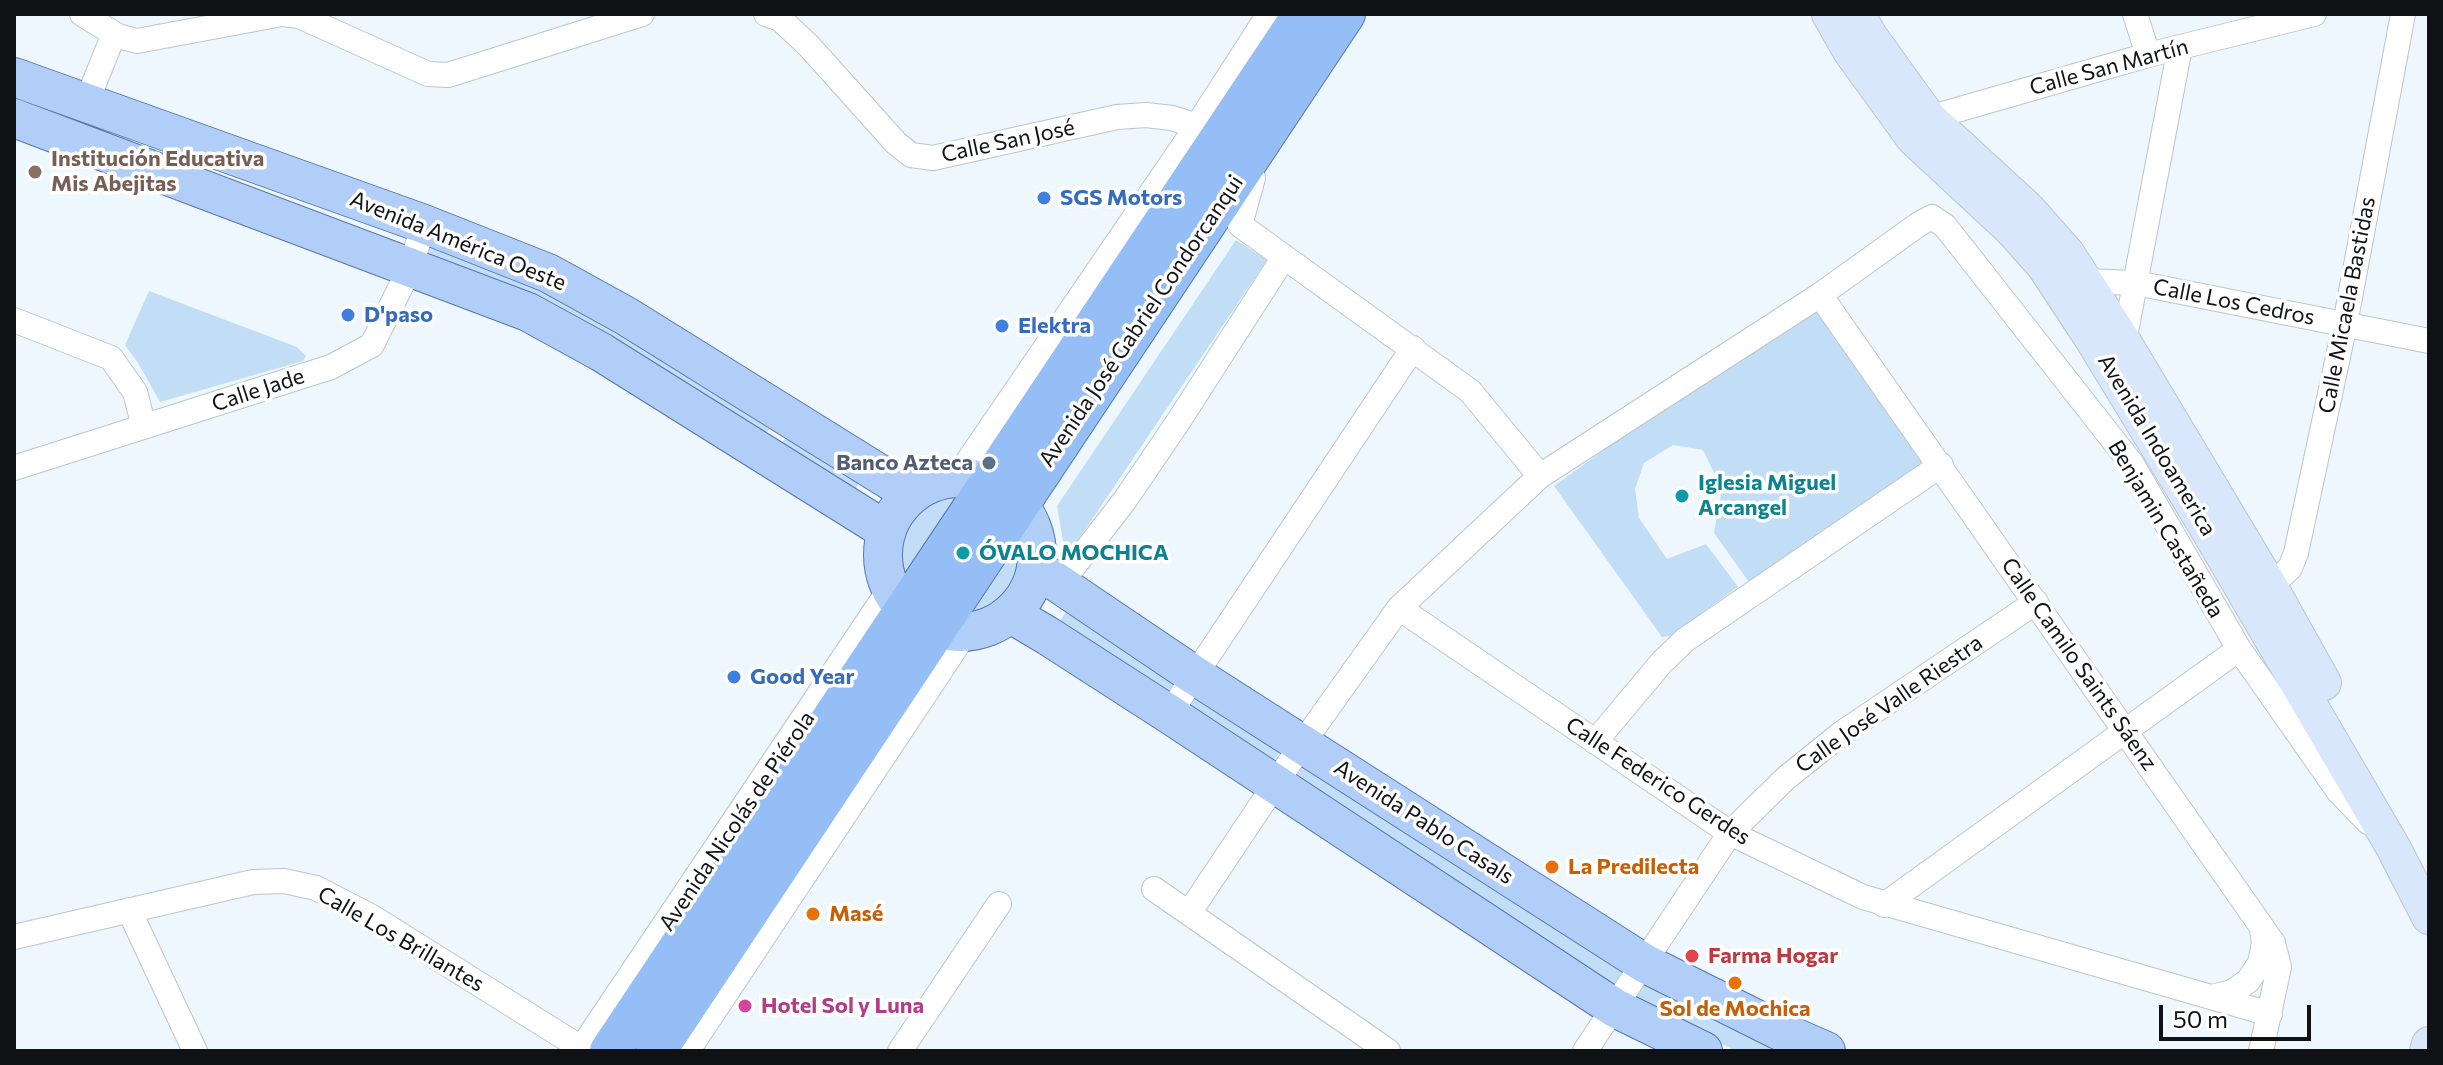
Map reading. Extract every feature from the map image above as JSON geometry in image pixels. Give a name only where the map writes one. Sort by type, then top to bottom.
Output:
[{"type":"highway","name":"Avenida José Gabriel Condorcanqui","points":[[924,616],[988,488],[1303,14]]},
{"type":"highway","name":"Avenida José Gabriel Condorcanqui","points":[[1220,143],[1345,14]]},
{"type":"highway","name":"Avenida Nicolás de Piérola","points":[[591,1051],[834,696],[924,616]]},
{"type":"highway","points":[[656,1051],[857,769],[924,616]]},
{"type":"main road","name":"Avenida Indoamerica","points":[[1829,14],[1850,51],[2044,266],[2205,525],[2393,847],[2429,917]]},
{"type":"main road","name":"Avenida Indoamerica","points":[[1857,14],[1920,126],[2028,209],[2067,253],[2270,586],[2429,872]]},
{"type":"main road","name":"Avenida América Oeste","points":[[14,77],[424,224],[548,273],[626,316],[912,494]]},
{"type":"main road","name":"Avenida América Oeste","points":[[14,118],[528,312],[601,352],[887,531]]},
{"type":"main road","points":[[764,454],[787,416]]},
{"type":"main road","points":[[941,479],[988,488],[1033,528],[1048,577],[1011,614],[988,627],[924,616],[885,572],[883,551],[887,531],[897,511],[912,494],[941,479]]},
{"type":"main road","name":"Avenida Pablo Casals","points":[[1048,577],[1194,675],[1644,963],[1826,1051]]},
{"type":"main road","points":[[1011,614],[1275,783],[1615,1008],[1703,1051]]},
{"type":"main road","points":[[2427,1051],[2429,1044]]},
{"type":"street","points":[[82,14],[114,34],[137,41],[282,14],[299,16],[428,74],[448,75],[642,14]]},
{"type":"street","name":"Calle San José","points":[[766,14],[780,19],[808,45],[896,143],[911,155],[933,158],[1117,117],[1146,115],[1172,118],[1220,143]]},
{"type":"street","points":[[1269,14],[1220,143],[1253,178],[1240,225],[1470,391],[1540,476]]},
{"type":"street","points":[[2135,14],[2148,55]]},
{"type":"street","name":"Calle Micaela Bastidas","points":[[2270,586],[2290,568],[2296,553],[2345,324],[2403,14]]},
{"type":"street","name":"Calle San Martín","points":[[1920,126],[2148,55],[2298,16]]},
{"type":"street","points":[[86,103],[114,34]]},
{"type":"street","points":[[2124,342],[2180,47]]},
{"type":"street","name":"Avenida José Gabriel Condorcanqui","points":[[988,488],[1220,143]]},
{"type":"street","name":"Benjamin Castañeda","points":[[1820,295],[1919,224],[1932,217],[1945,226],[2132,464],[2239,649],[2339,792],[2393,847]]},
{"type":"street","name":"Calle Jade","points":[[14,468],[331,367],[372,345],[410,268],[424,224]]},
{"type":"street","points":[[1048,577],[1125,500],[1284,257]]},
{"type":"street","name":"Calle Los Cedros","points":[[2085,281],[2136,283],[2429,341]]},
{"type":"street","points":[[1189,913],[1275,783],[1399,608],[1540,476],[1820,295]]},
{"type":"street","name":"Calle Camilo Saints Sáenz","points":[[1820,295],[2273,943],[2279,967],[2261,1051]]},
{"type":"street","points":[[14,320],[111,358],[135,392],[144,427]]},
{"type":"street","points":[[1169,714],[1413,348]]},
{"type":"street","points":[[1595,742],[1662,662],[1685,640],[1941,465]]},
{"type":"street","name":"Calle José Valle Riestra","points":[[1585,1051],[1730,833],[1786,778],[1842,733],[2036,602]]},
{"type":"street","name":"Calle Federico Gerdes","points":[[1399,608],[1730,833],[1863,897],[2270,1014]]},
{"type":"street","points":[[1884,905],[2239,649]]},
{"type":"street","points":[[684,1051],[857,769]]},
{"type":"street","points":[[1926,875],[1922,887],[1923,900],[1929,912],[1940,920]]},
{"type":"street","name":"Calle Los Brillantes","points":[[14,937],[253,882],[284,881],[316,888],[372,917],[591,1051]]},
{"type":"street","points":[[1154,889],[1388,1051]]},
{"type":"street","points":[[900,1051],[999,904]]},
{"type":"street","points":[[129,910],[195,1051]]},
{"type":"street","points":[[2212,997],[2232,992],[2248,981],[2260,963],[2264,943],[2260,923]]},
{"type":"shaded area","points":[[432,234],[558,285],[777,420],[758,443],[420,263]]},
{"type":"shaded area","points":[[1236,240],[1267,260],[1066,558],[1057,506]]},
{"type":"shaded area","points":[[149,291],[297,347],[306,356],[303,361],[160,402],[125,345]]},
{"type":"shaded area","points":[[1817,296],[1936,461],[1756,592],[1714,533],[1722,489],[1703,450],[1673,445],[1644,463],[1635,489],[1639,518],[1667,559],[1706,544],[1738,587],[1670,636],[1662,637],[1554,486]]},
{"type":"shaded area","points":[[792,429],[862,479],[848,500],[775,453]]},
{"type":"shaded area","points":[[969,485],[906,586],[896,572],[907,522],[928,499],[951,488]]},
{"type":"shaded area","points":[[1024,530],[1025,548],[1007,588],[994,604],[970,620],[952,619]]},
{"type":"shaded area","points":[[1072,602],[1288,739],[1271,766],[1055,629]]},
{"type":"shaded area","points":[[1305,754],[1632,963],[1617,986],[1291,778]]},
{"type":"shaded area","points":[[1645,969],[1802,1051],[1736,1051],[1626,996]]},
{"type":"place","name":"Institución Educativa Mis Abejitas","points":[[35,172]]},
{"type":"place","name":"SGS Motors","points":[[1044,198]]},
{"type":"place","name":"D'paso","points":[[348,315]]},
{"type":"place","name":"Elektra","points":[[1002,326]]},
{"type":"place","name":"Banco Azteca","points":[[989,463]]},
{"type":"place","name":"Iglesia Miguel Arcangel","points":[[1682,496]]},
{"type":"place","name":"ÓVALO MOCHICA","points":[[963,553]]},
{"type":"place","name":"Good Year","points":[[734,677]]},
{"type":"place","name":"La Predilecta","points":[[1552,867]]},
{"type":"place","name":"Masé","points":[[813,914]]},
{"type":"place","name":"Farma Hogar","points":[[1692,956]]},
{"type":"place","name":"Sol de Mochica","points":[[1735,983]]},
{"type":"place","name":"Hotel Sol y Luna","points":[[745,1006]]}]
